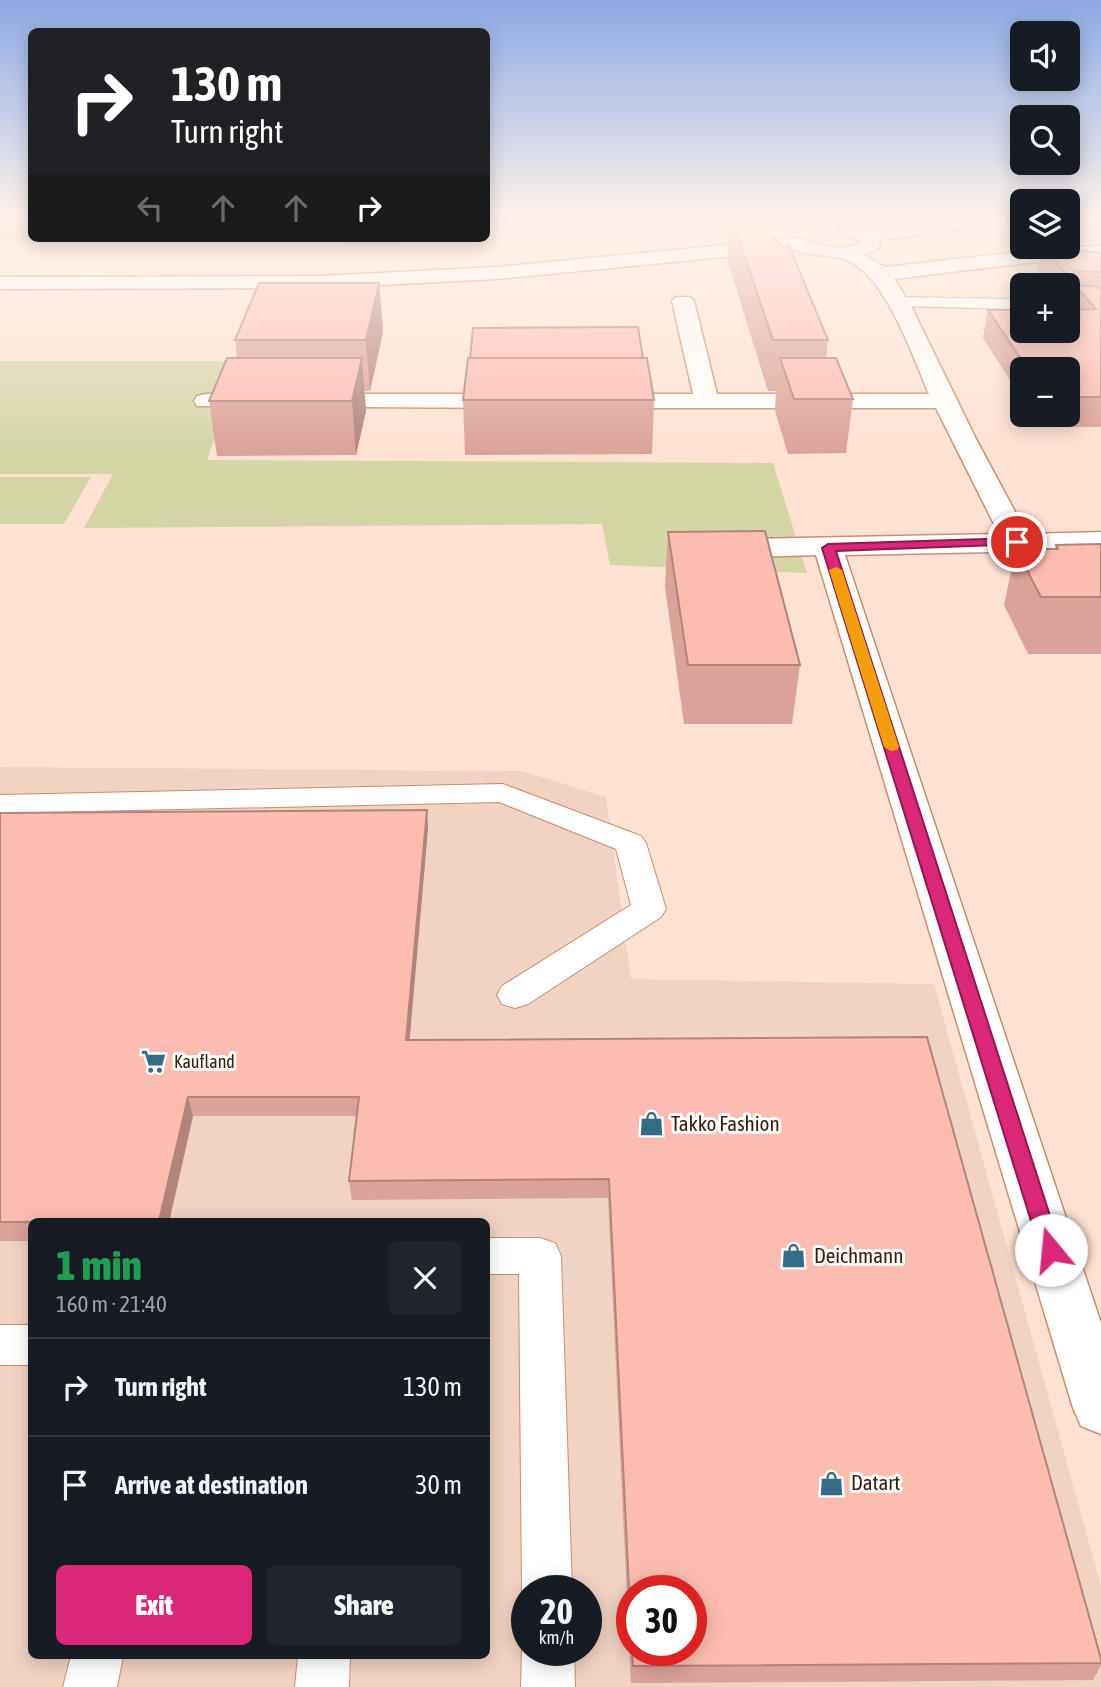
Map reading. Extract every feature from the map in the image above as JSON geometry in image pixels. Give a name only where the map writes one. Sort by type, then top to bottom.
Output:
[{"type":"street","points":[[895,298],[1017,542]]},
{"type":"street","points":[[683,301],[707,401]]},
{"type":"street","points":[[206,401],[542,401]]},
{"type":"street","points":[[583,401],[945,401]]},
{"type":"street","points":[[754,548],[1101,541]]},
{"type":"street","points":[[828,548],[1101,1408]]},
{"type":"lane","points":[[898,302],[1010,304]]},
{"type":"lane","points":[[1080,305],[1094,305],[1101,312]]},
{"type":"lane","points":[[0,804],[503,793],[631,843],[649,909],[515,995]]},
{"type":"lane","points":[[490,1256],[540,1256],[547,1575]]},
{"type":"lane","points":[[0,1345],[28,1345]]},
{"type":"lane","points":[[90,1687],[96,1659]]},
{"type":"lane","points":[[322,1687],[324,1659]]},
{"type":"lane","points":[[548,1666],[548,1687]]},
{"type":"shaded area","points":[[0,767],[522,771],[606,797],[631,979],[934,984],[1101,1586],[1101,1687],[0,1687]]},
{"type":"green space","points":[[0,361],[242,361],[207,460],[773,463],[807,573],[610,565],[602,524],[84,528],[113,474],[0,474]]},
{"type":"green space","points":[[0,477],[91,477],[64,524],[0,524]]},
{"type":"building","points":[[253,298],[376,298],[366,340],[235,340]]},
{"type":"building","points":[[759,298],[810,298],[828,340],[773,340]]},
{"type":"building","points":[[1086,298],[1101,298],[1101,397],[1080,397],[1080,357],[1020,357],[1010,343],[1080,343],[1080,310],[1096,309]]},
{"type":"building","points":[[988,310],[1010,310],[1010,342]]},
{"type":"building","points":[[638,327],[643,358],[470,358],[473,328]]},
{"type":"building","points":[[227,358],[362,358],[352,401],[209,401]]},
{"type":"building","points":[[468,358],[647,358],[654,400],[463,400]]},
{"type":"building","points":[[780,358],[836,358],[853,399],[794,399]]},
{"type":"building","points":[[765,531],[800,665],[688,665],[668,532]]},
{"type":"building","points":[[1101,544],[1101,597],[1041,597],[1016,549],[1058,549],[1056,545]]},
{"type":"building","points":[[427,810],[406,1040],[927,1037],[1101,1663],[707,1666],[707,1575],[628,1575],[609,1179],[349,1181],[359,1097],[188,1097],[160,1218],[28,1218],[28,1222],[0,1222],[0,813]]},
{"type":"slow traffic","points":[[836,570],[891,747]]},
{"type":"place","name":"Kaufland","points":[[154,1062]]},
{"type":"place","name":"Takko Fashion","points":[[651,1124]]},
{"type":"place","name":"Deichmann","points":[[794,1256]]},
{"type":"place","name":"Datart","points":[[831,1483]]},
{"type":"route","points":[[1017,542],[828,548],[1051,1250]]}]
